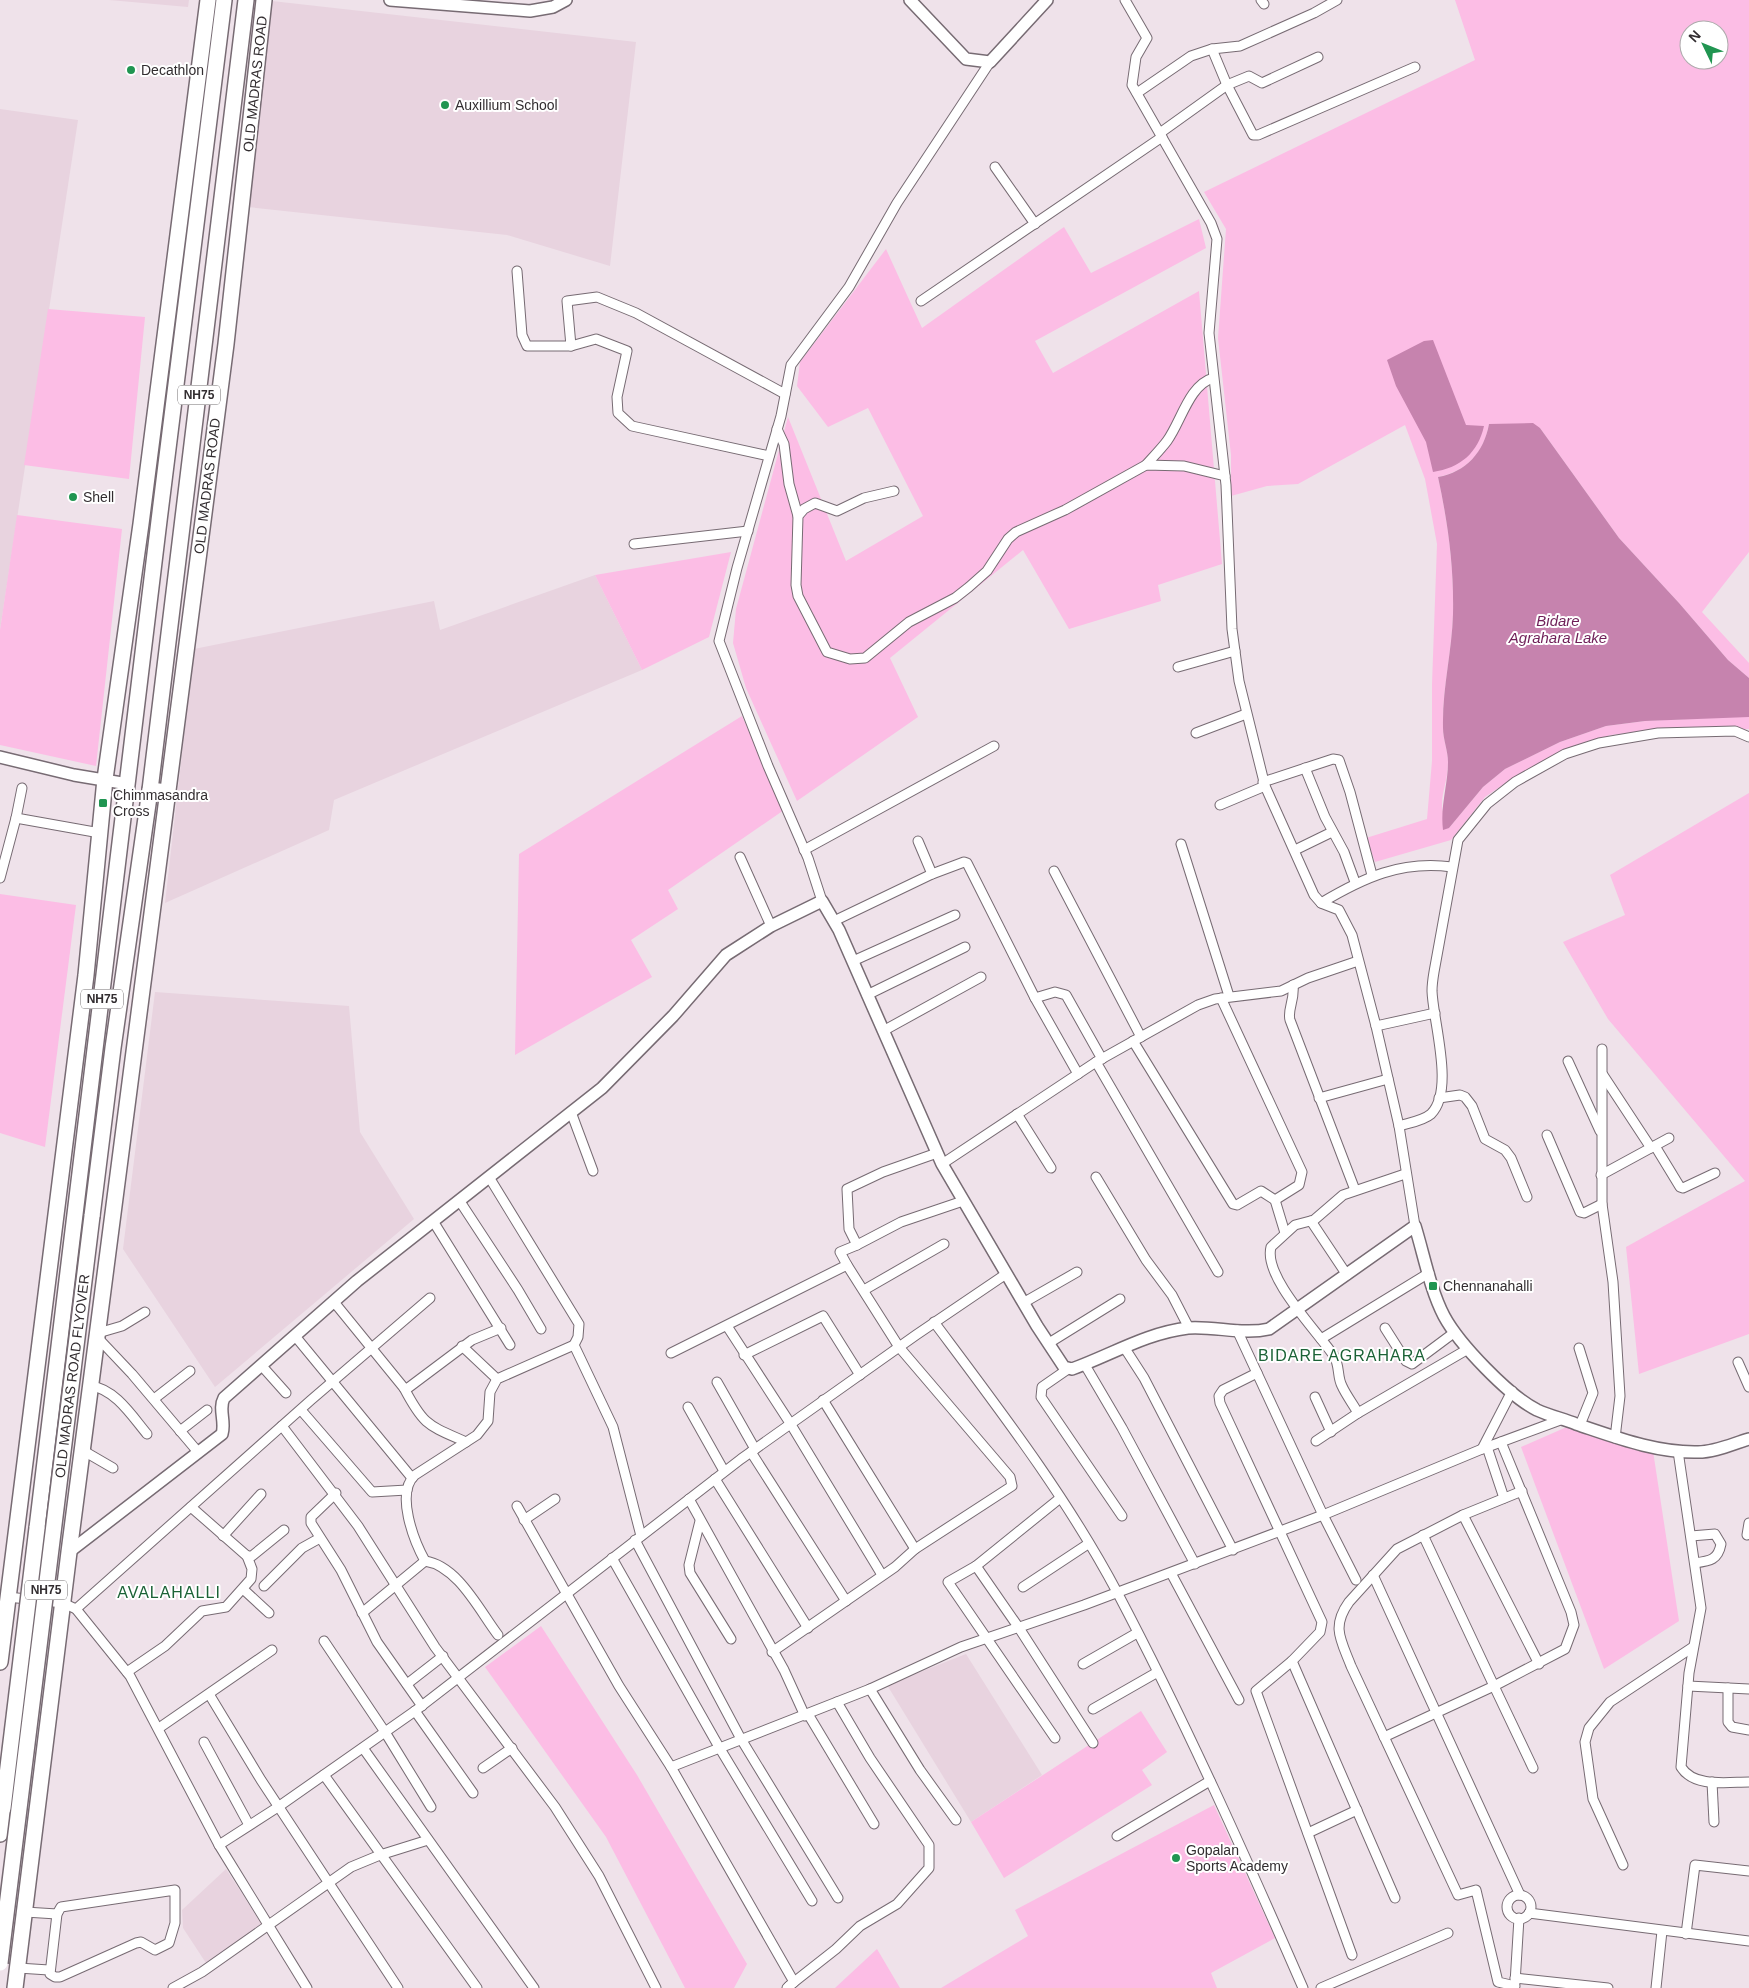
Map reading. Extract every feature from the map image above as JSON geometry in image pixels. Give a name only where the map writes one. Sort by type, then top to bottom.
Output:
[{"type":"main road","points":[[0,1662],[86,975],[104,779],[179,239],[208,0]]},
{"type":"main road","name":"NH75","points":[[128,784],[162,484],[224,0]]},
{"type":"main road","name":"OLD MADRAS ROAD","points":[[150,790],[246,0]]},
{"type":"main road","name":"OLD MADRAS ROAD","points":[[15,1988],[70,1606],[69,1552],[162,840],[166,792],[226,344],[264,0]]},
{"type":"main road","name":"OLD MADRAS ROAD FLYOVER","points":[[0,1834],[128,784]]},
{"type":"main road","points":[[150,790],[166,792]]},
{"type":"main road","name":"OLD MADRAS ROAD FLYOVER","points":[[0,1963],[92,1216],[150,790]]},
{"type":"street","points":[[390,0],[530,11],[553,7],[566,0]]},
{"type":"street","points":[[910,0],[966,59],[990,62]]},
{"type":"street","points":[[1046,0],[990,62],[897,203],[849,287],[791,365],[777,428],[719,642],[804,850],[822,901],[853,961],[942,1164],[1023,1303],[1068,1369]]},
{"type":"street","points":[[1125,0],[1147,38],[1136,57],[1132,85],[1211,223],[1217,238],[1210,334],[1213,378],[1225,476],[1235,651],[1246,714],[1264,784],[1314,895],[1321,903],[1335,907],[1342,915],[1352,935],[1376,1026],[1399,1126],[1405,1174],[1415,1226],[1444,1316],[1468,1349],[1512,1391],[1537,1410],[1626,1442],[1678,1451],[1698,1452],[1718,1449],[1749,1439]]},
{"type":"street","points":[[1137,93],[1191,56],[1212,49],[1240,46],[1314,13],[1337,0]]},
{"type":"street","points":[[1212,49],[1227,85],[1253,135],[1258,135],[1415,67]]},
{"type":"street","points":[[921,301],[1035,224],[1161,135],[1227,85],[1250,76],[1262,83],[1318,56]]},
{"type":"street","points":[[995,167],[1035,224]]},
{"type":"street","points":[[517,271],[522,335],[528,346],[570,346],[596,339],[627,351],[617,397],[618,413],[632,426],[769,456]]},
{"type":"street","points":[[570,346],[567,301],[597,297],[636,314],[785,394]]},
{"type":"street","points":[[777,428],[784,444],[789,484],[798,516],[796,585],[798,596],[827,652],[850,660],[865,658],[909,622],[955,598],[987,571],[1008,539],[1016,532],[1065,510],[1146,465],[1167,441],[1184,409],[1201,386],[1206,380],[1213,378]]},
{"type":"street","points":[[1146,465],[1184,466],[1225,476]]},
{"type":"street","points":[[798,516],[804,509],[815,503],[836,511],[864,498],[894,491]]},
{"type":"street","points":[[634,544],[748,531]]},
{"type":"street","points":[[1178,667],[1235,651]]},
{"type":"street","points":[[1196,733],[1246,714]]},
{"type":"street","points":[[1399,1126],[1431,1114],[1439,1098],[1443,1079],[1432,990],[1434,972],[1458,840],[1487,804],[1515,782],[1565,754],[1598,743],[1658,733],[1735,731],[1749,737]]},
{"type":"street","points":[[804,850],[994,746]]},
{"type":"street","points":[[0,757],[74,775],[128,784]]},
{"type":"street","points":[[1220,805],[1264,784],[1305,768],[1333,759],[1338,760],[1350,792],[1372,875]]},
{"type":"street","points":[[1305,768],[1356,882]]},
{"type":"street","points":[[0,878],[22,788]]},
{"type":"street","points":[[16,818],[100,833]]},
{"type":"street","points":[[1295,850],[1332,832]]},
{"type":"street","points":[[918,841],[932,874]]},
{"type":"street","points":[[1180,844],[1225,997],[1302,1172],[1299,1185],[1275,1200]]},
{"type":"street","points":[[740,857],[771,926]]},
{"type":"street","points":[[834,921],[932,874],[964,862],[969,866],[1035,998],[1078,1074]]},
{"type":"street","points":[[1321,903],[1356,882],[1372,875],[1428,864],[1452,867]]},
{"type":"street","points":[[1054,871],[1137,1039],[1233,1204],[1237,1204],[1261,1191],[1275,1200],[1286,1232]]},
{"type":"street","points":[[69,1552],[223,1432],[222,1400],[261,1365],[433,1221],[621,1071],[726,955],[771,926],[822,901]]},
{"type":"street","points":[[853,961],[955,915]]},
{"type":"street","points":[[867,995],[965,947]]},
{"type":"street","points":[[942,1164],[1099,1060],[1198,1005],[1225,997],[1269,994],[1358,960]]},
{"type":"street","points":[[883,1031],[981,977]]},
{"type":"street","points":[[1293,985],[1294,1000],[1288,1014],[1355,1190]]},
{"type":"street","points":[[1035,998],[1055,992],[1066,995],[1099,1060],[1218,1272]]},
{"type":"street","points":[[1376,1026],[1435,1013]]},
{"type":"street","points":[[1602,1049],[1602,1204],[1613,1282],[1620,1396],[1615,1438]]},
{"type":"street","points":[[1568,1061],[1602,1135]]},
{"type":"street","points":[[1602,1074],[1680,1187],[1683,1188],[1715,1173]]},
{"type":"street","points":[[1319,1098],[1388,1079]]},
{"type":"street","points":[[1439,1098],[1460,1095],[1465,1097],[1472,1106],[1485,1139],[1505,1150],[1511,1158],[1527,1197]]},
{"type":"street","points":[[571,1112],[593,1171]]},
{"type":"street","points":[[1017,1114],[1051,1168]]},
{"type":"street","points":[[1548,1135],[1580,1212],[1584,1213],[1602,1204]]},
{"type":"street","points":[[1601,1175],[1669,1138]]},
{"type":"street","points":[[857,1245],[849,1229],[848,1189],[883,1172],[937,1153]]},
{"type":"street","points":[[1358,1413],[1342,1386],[1335,1358],[1297,1309],[1277,1277],[1271,1257],[1271,1248],[1295,1225],[1311,1221],[1323,1214],[1343,1195],[1405,1174]]},
{"type":"street","points":[[489,1177],[578,1324],[578,1337],[574,1345],[497,1379],[490,1392],[488,1420],[477,1435],[412,1478],[406,1490],[409,1524],[415,1544],[424,1561],[441,1567],[456,1578],[498,1635]]},
{"type":"street","points":[[1096,1177],[1146,1260],[1172,1295],[1189,1328]]},
{"type":"street","points":[[459,1200],[541,1330]]},
{"type":"street","points":[[772,1652],[912,1554],[915,1549],[1012,1486],[1010,1477],[899,1347],[840,1252],[901,1222],[963,1201]]},
{"type":"street","points":[[433,1221],[501,1328],[510,1346]]},
{"type":"street","points":[[1311,1221],[1347,1275]]},
{"type":"street","points":[[1122,1516],[1041,1397],[1042,1387],[1068,1369],[1085,1365],[1124,1347],[1165,1332],[1189,1328],[1248,1332],[1268,1329],[1415,1226]]},
{"type":"street","points":[[864,1290],[944,1244]]},
{"type":"street","points":[[671,1353],[847,1265]]},
{"type":"street","points":[[1023,1303],[1077,1272]]},
{"type":"street","points":[[1320,1339],[1429,1273]]},
{"type":"street","points":[[218,1845],[278,1807],[419,1708],[790,1422],[1006,1274]]},
{"type":"street","points":[[8,1597],[70,1606],[106,1585],[191,1506],[430,1298]]},
{"type":"street","points":[[1049,1343],[1120,1298]]},
{"type":"street","points":[[334,1302],[404,1388],[422,1420],[432,1427],[466,1442]]},
{"type":"street","points":[[145,1312],[122,1326],[97,1335],[198,1452]]},
{"type":"street","points":[[744,1355],[823,1316],[860,1375]]},
{"type":"street","points":[[934,1322],[1021,1439],[1088,1544],[1116,1592],[1210,1781],[1303,1988]]},
{"type":"street","points":[[727,1326],[744,1355],[790,1422],[882,1575]]},
{"type":"street","points":[[404,1388],[408,1388],[462,1346],[485,1332],[501,1328]]},
{"type":"street","points":[[1384,1328],[1406,1361],[1412,1364],[1455,1332]]},
{"type":"street","points":[[1237,1330],[1356,1580]]},
{"type":"street","points":[[295,1336],[412,1478]]},
{"type":"street","points":[[574,1345],[613,1428],[638,1538],[741,1739],[838,1898]]},
{"type":"street","points":[[462,1346],[497,1379]]},
{"type":"street","points":[[1124,1347],[1144,1378],[1233,1550]]},
{"type":"street","points":[[1579,1348],[1593,1392],[1580,1425]]},
{"type":"street","points":[[1316,1441],[1358,1413],[1468,1349]]},
{"type":"street","points":[[1738,1362],[1749,1387]]},
{"type":"street","points":[[261,1365],[286,1393]]},
{"type":"street","points":[[1085,1365],[1122,1428],[1194,1564]]},
{"type":"street","points":[[154,1399],[190,1371]]},
{"type":"street","points":[[1258,1373],[1223,1390],[1219,1396],[1220,1403],[1322,1622],[1320,1632],[1292,1660],[1256,1690],[1352,1954]]},
{"type":"street","points":[[718,1382],[753,1450],[846,1601]]},
{"type":"street","points":[[91,1386],[100,1387],[108,1392],[147,1434]]},
{"type":"street","points":[[1504,1498],[1484,1448],[1512,1391]]},
{"type":"street","points":[[1315,1397],[1331,1432]]},
{"type":"street","points":[[823,1400],[915,1549]]},
{"type":"street","points":[[688,1407],[724,1471]]},
{"type":"street","points":[[180,1431],[207,1410]]},
{"type":"street","points":[[301,1410],[372,1492],[406,1490]]},
{"type":"street","points":[[671,1767],[870,1689],[935,1658],[986,1638],[1019,1628],[1233,1550],[1484,1448],[1563,1419]]},
{"type":"street","points":[[282,1426],[336,1494],[443,1656],[555,1807],[598,1876],[656,1988]]},
{"type":"street","points":[[1384,1737],[1494,1686],[1564,1649],[1574,1625],[1571,1612],[1501,1442]]},
{"type":"street","points":[[82,1450],[113,1468]]},
{"type":"street","points":[[1678,1451],[1701,1608],[1688,1686],[1681,1767],[1690,1777],[1699,1781],[1749,1782]]},
{"type":"street","points":[[715,1479],[808,1628]]},
{"type":"street","points":[[1522,1491],[1463,1514],[1397,1549],[1343,1610],[1336,1630],[1458,1894],[1476,1890],[1498,1982],[1608,1988]]},
{"type":"street","points":[[223,1536],[261,1494]]},
{"type":"street","points":[[336,1494],[311,1517],[311,1523],[341,1570],[377,1642],[407,1684],[419,1708],[473,1793]]},
{"type":"street","points":[[524,1520],[555,1499]]},
{"type":"street","points":[[688,1499],[788,1678],[806,1715],[874,1824]]},
{"type":"street","points":[[1055,1738],[948,1582],[976,1566],[1059,1499]]},
{"type":"street","points":[[127,1672],[165,1646],[202,1611],[226,1607],[243,1589],[253,1574],[247,1556],[191,1506]]},
{"type":"street","points":[[517,1506],[619,1686],[671,1767],[794,1982],[788,1987]]},
{"type":"street","points":[[1463,1514],[1538,1664]]},
{"type":"street","points":[[700,1520],[689,1565],[690,1573],[731,1639]]},
{"type":"street","points":[[1747,1535],[1749,1523]]},
{"type":"street","points":[[247,1556],[252,1556],[284,1530]]},
{"type":"street","points":[[1691,1536],[1715,1534],[1721,1544],[1718,1555],[1713,1560],[1695,1563]]},
{"type":"street","points":[[1423,1535],[1533,1768]]},
{"type":"street","points":[[264,1586],[302,1548],[320,1538]]},
{"type":"street","points":[[1023,1587],[1088,1544]]},
{"type":"street","points":[[612,1558],[719,1748],[812,1900]]},
{"type":"street","points":[[362,1613],[424,1561]]},
{"type":"street","points":[[976,1566],[1019,1628],[1093,1743]]},
{"type":"street","points":[[1171,1573],[1239,1700]]},
{"type":"street","points":[[1373,1575],[1520,1895],[1530,1901],[1529,1913]]},
{"type":"street","points":[[243,1589],[269,1613]]},
{"type":"street","points":[[70,1606],[127,1672],[159,1728],[218,1845],[308,1988]]},
{"type":"street","points":[[1082,1664],[1137,1633]]},
{"type":"street","points":[[324,1641],[385,1732],[431,1806]]},
{"type":"street","points":[[1623,1864],[1592,1798],[1584,1742],[1589,1728],[1610,1702],[1693,1647]]},
{"type":"street","points":[[159,1728],[272,1650]]},
{"type":"street","points":[[407,1684],[443,1656]]},
{"type":"street","points":[[1292,1660],[1395,1898]]},
{"type":"street","points":[[1093,1709],[1156,1673]]},
{"type":"street","points":[[1688,1686],[1749,1689]]},
{"type":"street","points":[[1728,1688],[1728,1722],[1732,1727],[1749,1730]]},
{"type":"street","points":[[870,1689],[920,1770],[956,1820]]},
{"type":"street","points":[[209,1694],[278,1807],[398,1988]]},
{"type":"street","points":[[788,1987],[836,1949],[860,1926],[897,1904],[929,1868],[929,1845],[870,1758],[837,1702]]},
{"type":"street","points":[[204,1742],[250,1825]]},
{"type":"street","points":[[363,1748],[534,1988]]},
{"type":"street","points":[[483,1768],[512,1748]]},
{"type":"street","points":[[324,1775],[477,1988]]},
{"type":"street","points":[[1117,1836],[1210,1781]]},
{"type":"street","points":[[1712,1782],[1714,1822]]},
{"type":"street","points":[[1308,1833],[1357,1810]]},
{"type":"street","points":[[173,1988],[202,1972],[352,1867],[380,1855],[428,1840]]},
{"type":"street","points":[[1686,1934],[1695,1865],[1749,1871]]},
{"type":"street","points":[[175,1890],[175,1923],[169,1943],[155,1950],[141,1942],[136,1943],[60,1977],[51,1976],[49,1970],[57,1914],[58,1910],[65,1905],[175,1890]]},
{"type":"street","points":[[1520,1895],[1512,1896],[1507,1906],[1509,1914],[1519,1918],[1529,1913],[1749,1941]]},
{"type":"street","points":[[25,1912],[57,1914]]},
{"type":"street","points":[[1515,1984],[1519,1918]]},
{"type":"street","points":[[1656,1988],[1662,1931]]},
{"type":"street","points":[[1320,1988],[1448,1933]]},
{"type":"street","points":[[18,1968],[49,1970]]},
{"type":"shaded area","points":[[109,0],[189,0],[188,7]]},
{"type":"shaded area","points":[[1455,0],[1749,0],[1749,552],[1702,612],[1749,663],[1749,678],[1728,660],[1619,538],[1540,428],[1489,424],[1483,443],[1472,459],[1458,470],[1438,477],[1450,545],[1453,597],[1452,628],[1443,713],[1443,732],[1448,762],[1442,802],[1445,818],[1449,828],[1483,787],[1505,769],[1560,742],[1606,726],[1645,721],[1746,716],[1749,717],[1749,729],[1653,730],[1611,735],[1563,750],[1513,778],[1485,797],[1451,840],[1375,862],[1366,838],[1427,819],[1432,761],[1432,684],[1437,544],[1425,479],[1405,425],[1298,484],[1267,486],[1231,496],[1231,455],[1218,338],[1226,229],[1204,192],[1475,60]]},
{"type":"shaded area","name":"Auxillium School","points":[[272,1],[636,42],[610,266],[507,235],[248,207]]},
{"type":"shaded area","points":[[0,109],[78,120],[0,630]]},
{"type":"shaded area","points":[[1199,219],[1206,248],[1035,341],[1053,373],[1199,291],[1222,564],[1158,585],[1161,601],[1069,629],[1023,550],[890,658],[918,717],[797,801],[746,688],[733,643],[736,609],[788,417],[846,561],[923,516],[868,408],[828,427],[797,386],[800,362],[886,249],[922,328],[1064,227],[1091,273]]},
{"type":"shaded area","points":[[48,309],[145,317],[129,479],[24,465]]},
{"type":"shaded area","points":[[17,515],[122,529],[96,766],[0,745],[0,630]]},
{"type":"shaded area","points":[[731,552],[709,637],[642,670],[595,575]]},
{"type":"shaded area","points":[[595,575],[642,670],[334,800],[329,830],[165,903],[194,649],[434,601],[440,630]]},
{"type":"shaded area","points":[[742,716],[784,810],[668,890],[678,909],[631,940],[652,977],[515,1055],[519,854]]},
{"type":"shaded area","points":[[1749,793],[1749,1334],[1639,1374],[1626,1247],[1745,1181],[1608,1019],[1563,942],[1625,915],[1610,875]]},
{"type":"shaded area","points":[[0,894],[76,905],[45,1147],[0,1133]]},
{"type":"shaded area","points":[[155,992],[349,1006],[360,1132],[414,1219],[215,1387],[123,1249]]},
{"type":"shaded area","points":[[1569,1426],[1653,1451],[1679,1621],[1604,1669],[1521,1447]]},
{"type":"shaded area","points":[[541,1626],[637,1775],[747,1964],[734,1988],[685,1988],[606,1837],[485,1667]]},
{"type":"shaded area","points":[[966,1654],[1042,1775],[971,1822],[887,1685]]},
{"type":"shaded area","points":[[1141,1711],[1167,1752],[1142,1770],[1152,1785],[1004,1878],[971,1822]]},
{"type":"shaded area","name":"Gopalan Sports Academy","points":[[1214,1805],[1275,1938],[1211,1973],[1217,1988],[941,1988],[1028,1936],[1015,1910]]},
{"type":"shaded area","points":[[226,1869],[263,1926],[206,1963],[183,1928],[182,1910]]},
{"type":"shaded area","points":[[877,1949],[900,1988],[835,1988]]},
{"type":"water","points":[[1433,340],[1466,425],[1484,426],[1477,444],[1466,458],[1452,467],[1433,472],[1426,442],[1396,386],[1387,360],[1424,341]]},
{"type":"water","name":"Bidare Agrahara Lake","points":[[1533,423],[1540,428],[1619,538],[1728,660],[1749,678],[1749,717],[1645,721],[1606,726],[1560,742],[1505,769],[1483,787],[1449,828],[1443,830],[1442,821],[1448,762],[1443,732],[1443,713],[1452,628],[1453,597],[1450,545],[1438,477],[1457,471],[1472,459],[1483,443],[1489,424]]},
{"type":"place","name":"Decathlon","points":[[131,70]]},
{"type":"place","name":"Auxillium School","points":[[445,105]]},
{"type":"place","name":"Shell","points":[[73,497]]},
{"type":"place","name":"Chimmasandra Cross","points":[[103,803]]},
{"type":"place","name":"Chennanahalli","points":[[1433,1286]]},
{"type":"place","name":"Gopalan Sports Academy","points":[[1176,1858]]},
{"type":"district","name":"BIDARE AGRAHARA","points":[[1342,1355]]},
{"type":"district","name":"AVALAHALLI","points":[[169,1592]]}]
